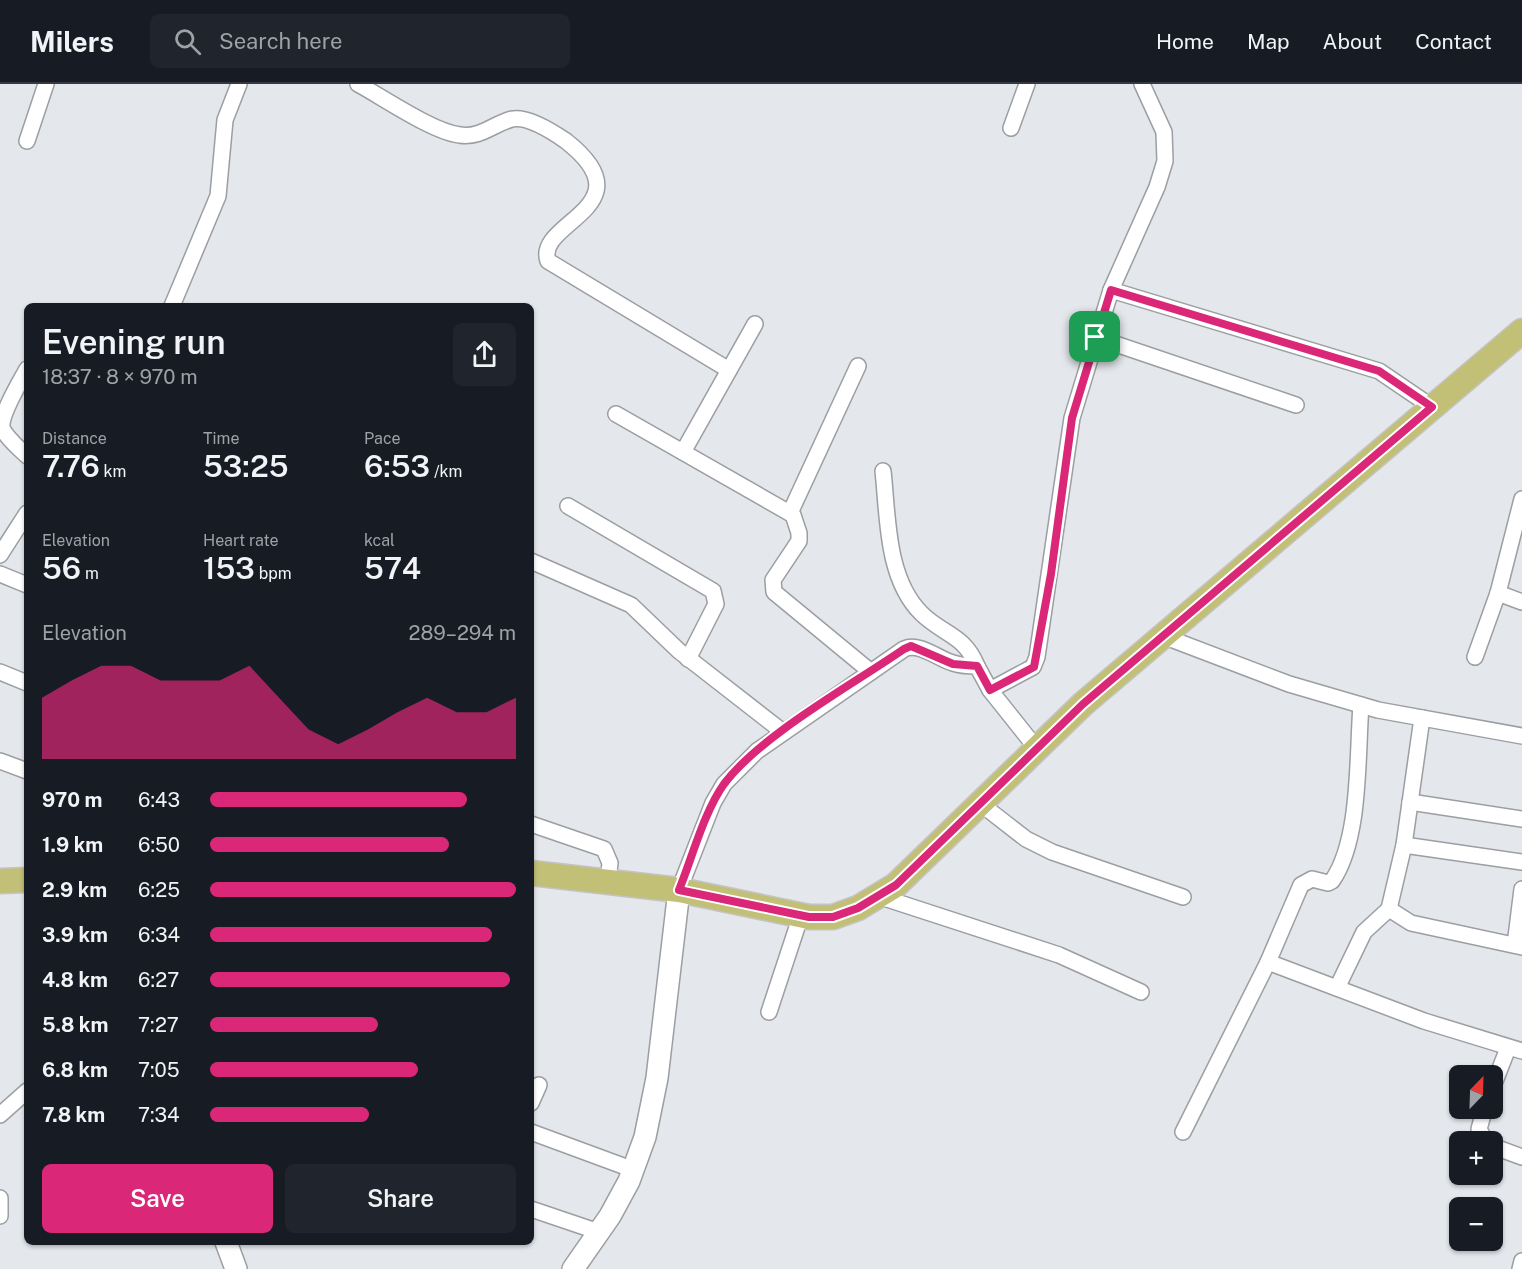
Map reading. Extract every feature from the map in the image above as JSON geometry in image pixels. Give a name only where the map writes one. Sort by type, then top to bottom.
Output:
[{"type":"main road","points":[[534,873],[679,890],[801,915],[833,917],[858,908],[896,885],[1083,704],[1432,407],[1521,335]]},
{"type":"main road","points":[[0,881],[24,880]]},
{"type":"street","points":[[27,141],[46,84]]},
{"type":"street","points":[[173,303],[218,196],[225,120],[239,84]]},
{"type":"street","points":[[358,84],[440,129],[458,135],[472,136],[514,119],[527,121],[564,140],[589,164],[596,176],[597,186],[594,196],[579,215],[550,244],[546,252],[548,261],[729,370]]},
{"type":"street","points":[[1011,128],[1027,84]]},
{"type":"street","points":[[990,690],[1034,667],[1072,418],[1111,290],[1157,188],[1165,161],[1164,132],[1142,84]]},
{"type":"street","points":[[1111,290],[1379,371],[1432,407]]},
{"type":"street","points":[[683,452],[754,324]]},
{"type":"street","points":[[1095,337],[1296,405]]},
{"type":"street","points":[[790,513],[858,366]]},
{"type":"street","points":[[24,374],[3,412],[0,424],[9,440],[24,453]]},
{"type":"street","points":[[616,414],[790,513],[797,526],[799,541],[773,580],[774,592],[871,672]]},
{"type":"street","points":[[883,471],[895,562],[904,588],[919,611],[940,629],[962,641],[990,690],[1037,749]]},
{"type":"street","points":[[1475,657],[1498,593],[1522,499]]},
{"type":"street","points":[[568,506],[713,591],[717,604],[688,658]]},
{"type":"street","points":[[0,555],[24,518]]},
{"type":"street","points":[[534,562],[631,605],[688,658],[783,732]]},
{"type":"street","points":[[0,574],[24,584]]},
{"type":"street","points":[[1498,593],[1522,602]]},
{"type":"street","points":[[1163,636],[1289,684],[1361,705],[1522,736]]},
{"type":"street","points":[[573,1269],[599,1232],[634,1170],[645,1137],[657,1078],[679,890],[713,803],[724,784],[758,751],[783,732],[911,646],[953,664],[977,666]]},
{"type":"street","points":[[0,672],[24,682]]},
{"type":"street","points":[[1183,1132],[1268,962],[1301,885],[1312,879],[1328,883],[1332,881],[1346,853],[1352,825],[1361,705]]},
{"type":"street","points":[[1337,988],[1364,932],[1375,919],[1389,909],[1404,845],[1422,718]]},
{"type":"street","points":[[0,761],[24,770]]},
{"type":"street","points":[[1410,802],[1522,819]]},
{"type":"street","points":[[981,804],[1026,839],[1052,852],[1101,871],[1183,897]]},
{"type":"street","points":[[534,825],[604,849],[610,863],[608,881]]},
{"type":"street","points":[[1404,845],[1522,862]]},
{"type":"street","points":[[1389,909],[1411,923],[1518,946],[1522,889]]},
{"type":"street","points":[[878,896],[1050,951],[1142,992]]},
{"type":"street","points":[[769,1012],[801,915]]},
{"type":"street","points":[[1268,962],[1424,1021],[1515,1050],[1503,1070]]},
{"type":"street","points":[[534,1096],[539,1085]]},
{"type":"street","points":[[0,1115],[24,1094]]},
{"type":"street","points":[[534,1133],[634,1170]]},
{"type":"street","points":[[1503,1150],[1522,1157]]},
{"type":"street","points":[[0,1198],[0,1216]]},
{"type":"street","points":[[534,1210],[599,1232]]},
{"type":"street","points":[[227,1245],[236,1269]]},
{"type":"street","points":[[1520,1269],[1522,1261]]},
{"type":"route","points":[[1111,290],[1379,371],[1403,385],[1432,407],[1083,704],[896,885],[858,908],[833,917],[809,917],[679,890],[713,803],[724,784],[758,751],[904,649],[911,646],[953,664],[977,666],[990,690],[1034,667],[1051,574],[1072,418],[1095,337],[1111,290]]}]
